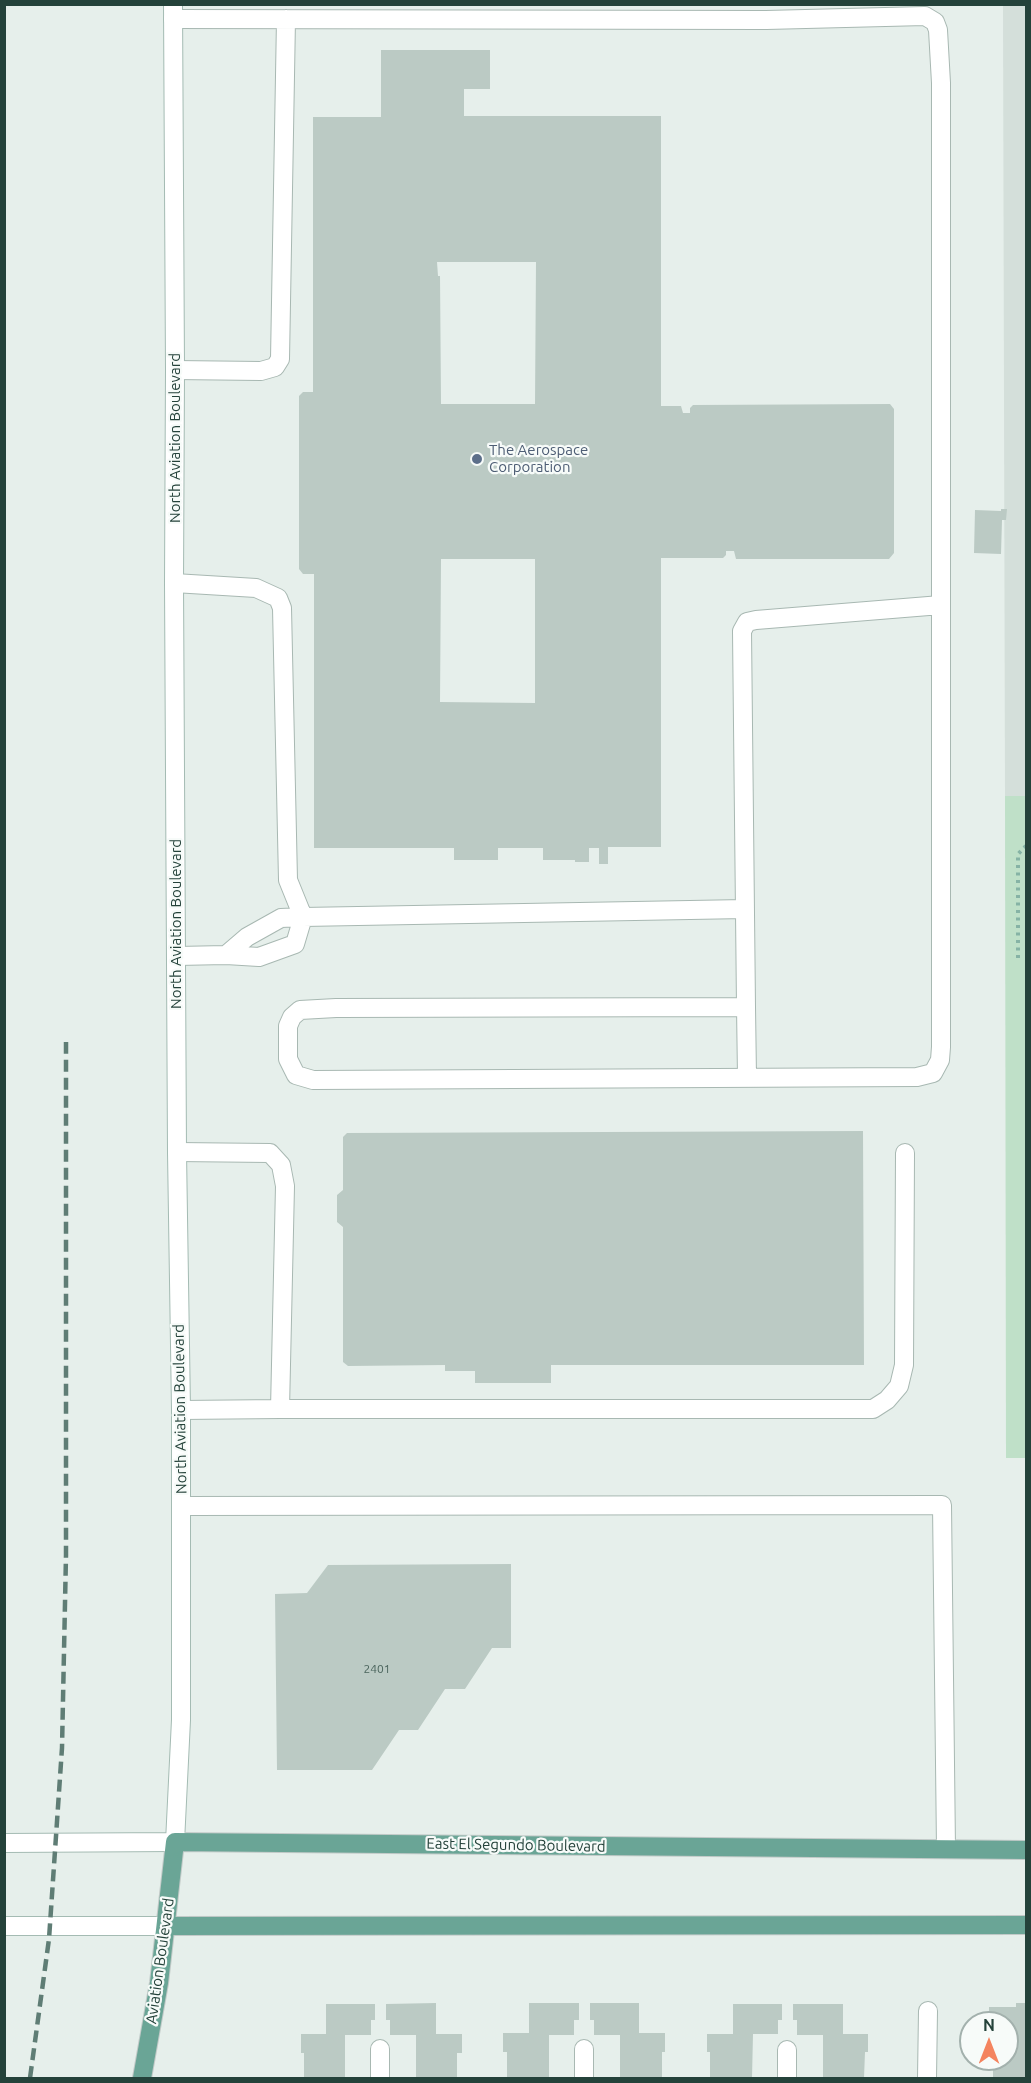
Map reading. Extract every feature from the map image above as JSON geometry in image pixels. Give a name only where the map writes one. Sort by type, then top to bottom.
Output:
[{"type":"main road","points":[[173,12],[286,19],[766,20],[925,16],[935,22],[938,30],[941,83],[941,605],[940,1060],[933,1073],[917,1077],[313,1080],[296,1075],[288,1059],[288,1026],[292,1017],[300,1010],[746,1007]]},
{"type":"main road","name":"North Aviation Boulevard","points":[[173,12],[177,1152],[181,1410],[181,1720],[175,1842]]},
{"type":"main road","points":[[175,370],[261,371],[275,367],[280,359],[286,19]]},
{"type":"main road","points":[[174,583],[256,588],[278,598],[282,608],[288,880],[303,917],[295,944],[259,957],[177,956]]},
{"type":"main road","points":[[747,1077],[742,631],[747,622],[756,620],[941,605]]},
{"type":"main road","points":[[226,955],[247,938],[280,918],[745,909]]},
{"type":"main road","points":[[177,1152],[270,1153],[281,1165],[285,1186],[280,1409]]},
{"type":"main road","points":[[181,1410],[873,1409],[887,1400],[899,1386],[904,1365],[905,1153]]},
{"type":"main road","points":[[181,1506],[942,1505],[946,1849]]},
{"type":"main road","name":"East El Segundo Boulevard","points":[[4,1843],[175,1842],[1026,1850]]},
{"type":"main road","name":"Aviation Boulevard","points":[[142,2079],[159,1983],[175,1842]]},
{"type":"main road","points":[[4,1926],[1026,1925]]},
{"type":"main road","points":[[927,2079],[928,2011]]},
{"type":"main road","points":[[380,2049],[380,2079]]},
{"type":"main road","points":[[584,2049],[584,2079]]},
{"type":"main road","points":[[787,2050],[787,2079]]},
{"type":"path","points":[[1018,958],[1018,854],[1026,846]]},
{"type":"shaded area","points":[[1003,5],[1026,5],[1026,796],[1005,796]]},
{"type":"green space","points":[[1005,796],[1026,796],[1026,1458],[1006,1458]]},
{"type":"building","points":[[381,50],[490,50],[490,89],[464,89],[464,116],[661,116],[661,406],[681,406],[683,413],[690,413],[693,405],[890,404],[894,409],[894,553],[889,559],[736,559],[734,551],[726,551],[723,558],[661,558],[661,847],[608,847],[608,864],[599,864],[599,848],[589,848],[589,862],[575,862],[575,860],[543,860],[543,848],[498,848],[498,860],[454,860],[454,848],[314,848],[314,574],[303,574],[299,569],[299,396],[303,392],[313,392],[313,117],[381,117]],"holes":[[[437,262],[536,262],[535,404],[441,404],[440,276],[438,276]],[[441,559],[535,559],[535,703],[440,702]]]},
{"type":"building","points":[[1001,509],[1007,509],[1006,520],[1002,520],[1001,554],[974,553],[975,510],[1001,511]]},
{"type":"building","points":[[863,1131],[864,1365],[551,1365],[551,1383],[475,1383],[475,1371],[445,1371],[445,1365],[348,1366],[343,1362],[343,1227],[337,1222],[337,1195],[343,1190],[343,1137],[347,1133]]},
{"type":"building","points":[[511,1564],[511,1648],[492,1648],[465,1689],[445,1689],[418,1730],[399,1730],[372,1770],[277,1770],[275,1594],[307,1593],[328,1565]]},
{"type":"building","points":[[436,2003],[436,2034],[462,2034],[462,2053],[457,2053],[457,2078],[416,2078],[416,2035],[390,2035],[390,2020],[386,2020],[386,2004]]},
{"type":"building","points":[[529,2003],[579,2003],[579,2020],[574,2020],[574,2035],[549,2035],[549,2078],[507,2078],[507,2052],[503,2052],[503,2033],[529,2033]]},
{"type":"building","points":[[590,2003],[639,2003],[639,2033],[665,2033],[662,2078],[620,2078],[620,2035],[594,2035],[594,2020],[590,2020]]},
{"type":"building","points":[[1016,2003],[1026,2003],[1026,2078],[993,2078],[993,2071],[1019,2071],[1019,2011],[989,2011],[989,2007],[1016,2007]]},
{"type":"building","points":[[326,2004],[375,2004],[375,2020],[371,2020],[371,2035],[345,2035],[345,2078],[304,2078],[301,2034],[326,2034]]},
{"type":"building","points":[[733,2004],[782,2004],[782,2020],[778,2020],[778,2034],[753,2034],[752,2078],[710,2078],[707,2034],[733,2034]]},
{"type":"building","points":[[793,2004],[843,2004],[843,2034],[868,2034],[864,2078],[823,2078],[823,2035],[797,2035],[797,2020],[793,2020]]},
{"type":"railway","points":[[30,2078],[49,1939],[62,1748],[66,1555],[66,1042]]},
{"type":"place","name":"The Aerospace Corporation","points":[[477,459]]}]
